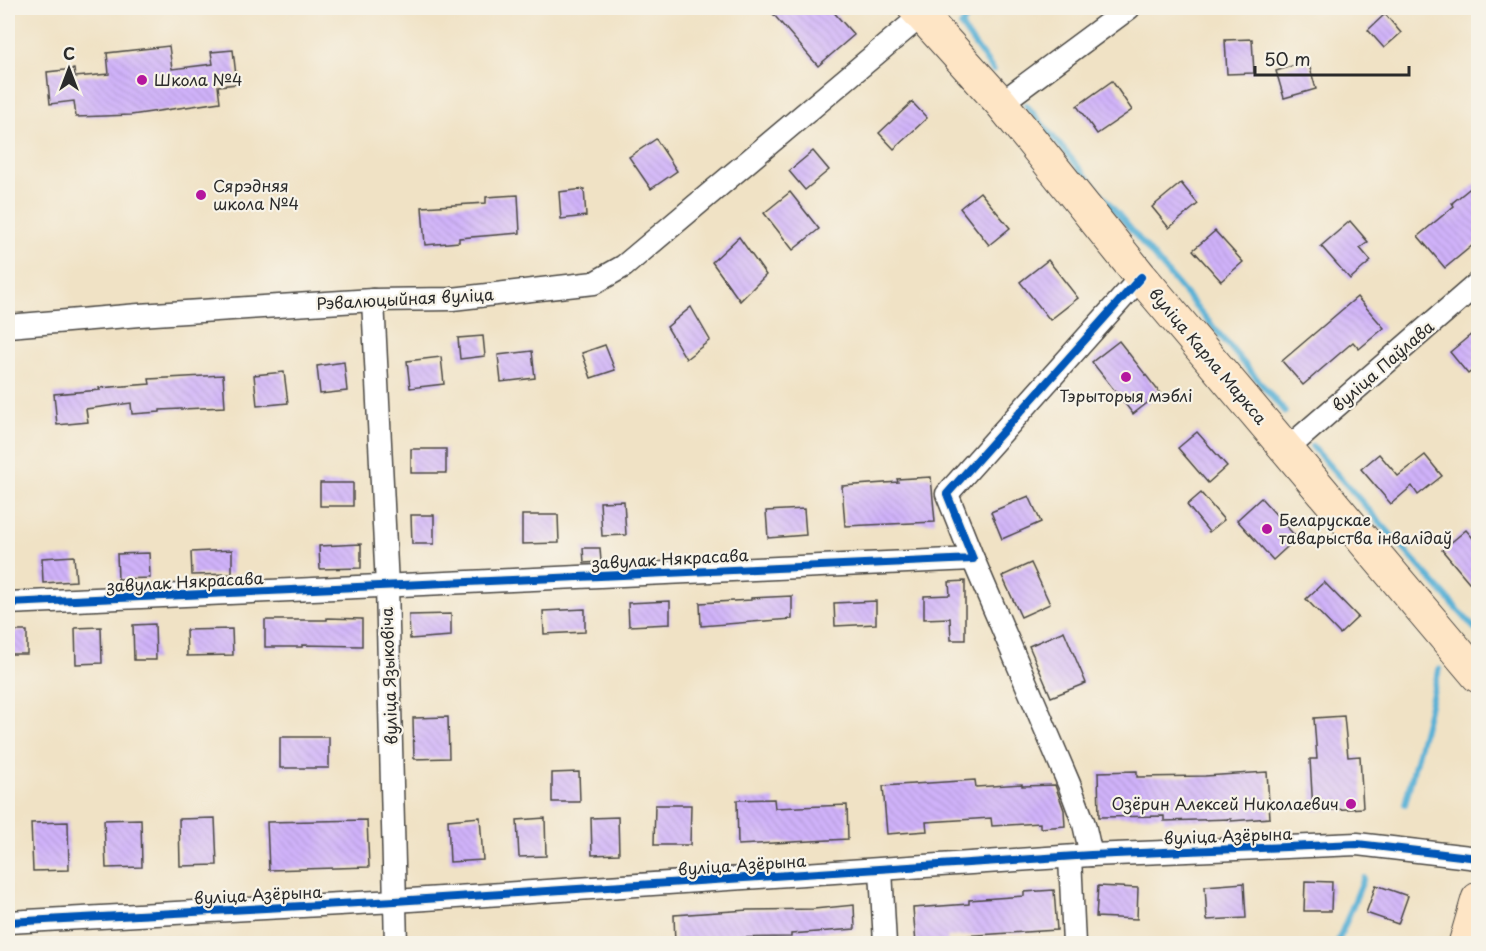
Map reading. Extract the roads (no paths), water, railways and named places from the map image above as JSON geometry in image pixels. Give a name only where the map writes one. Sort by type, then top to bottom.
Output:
[{"type":"main road","name":"вуліца Карла Маркса","points":[[919,11],[1001,103],[1141,277],[1479,676]]},
{"type":"main road","points":[[1465,944],[1479,899]]},
{"type":"street","points":[[1001,103],[1129,8]]},
{"type":"street","name":"Рэвалюцыйная вуліца","points":[[8,326],[373,300],[452,299],[594,283],[624,266],[919,11]]},
{"type":"street","points":[[1074,944],[1084,824],[947,494],[1141,277]]},
{"type":"street","name":"вуліца Паўлава","points":[[1287,449],[1479,283]]},
{"type":"street","name":"вуліца Языковіча","points":[[373,300],[387,586],[396,944]]},
{"type":"street","name":"завулак Някрасава","points":[[8,603],[973,559]]},
{"type":"street","name":"вуліца Азёрына","points":[[8,922],[396,901],[1080,856],[1357,844],[1479,858]]},
{"type":"street","points":[[881,870],[885,944]]},
{"type":"waterway","points":[[975,8],[961,26],[993,70]]},
{"type":"waterway","points":[[1026,105],[1285,412]]},
{"type":"waterway","points":[[1312,446],[1476,630],[1478,627]]},
{"type":"waterway","points":[[1405,804],[1439,669]]},
{"type":"waterway","points":[[1337,944],[1364,878]]},
{"type":"place","name":"Школа №4","points":[[142,80]]},
{"type":"place","name":"Сярэдняя школа №4","points":[[201,195]]},
{"type":"place","name":"Тэрыторыя мэблі","points":[[1126,377]]},
{"type":"place","name":"Беларускае таварыства інвалідаў","points":[[1267,529]]},
{"type":"place","name":"Озёрин Алексей Николаевич","points":[[1351,804]]}]
